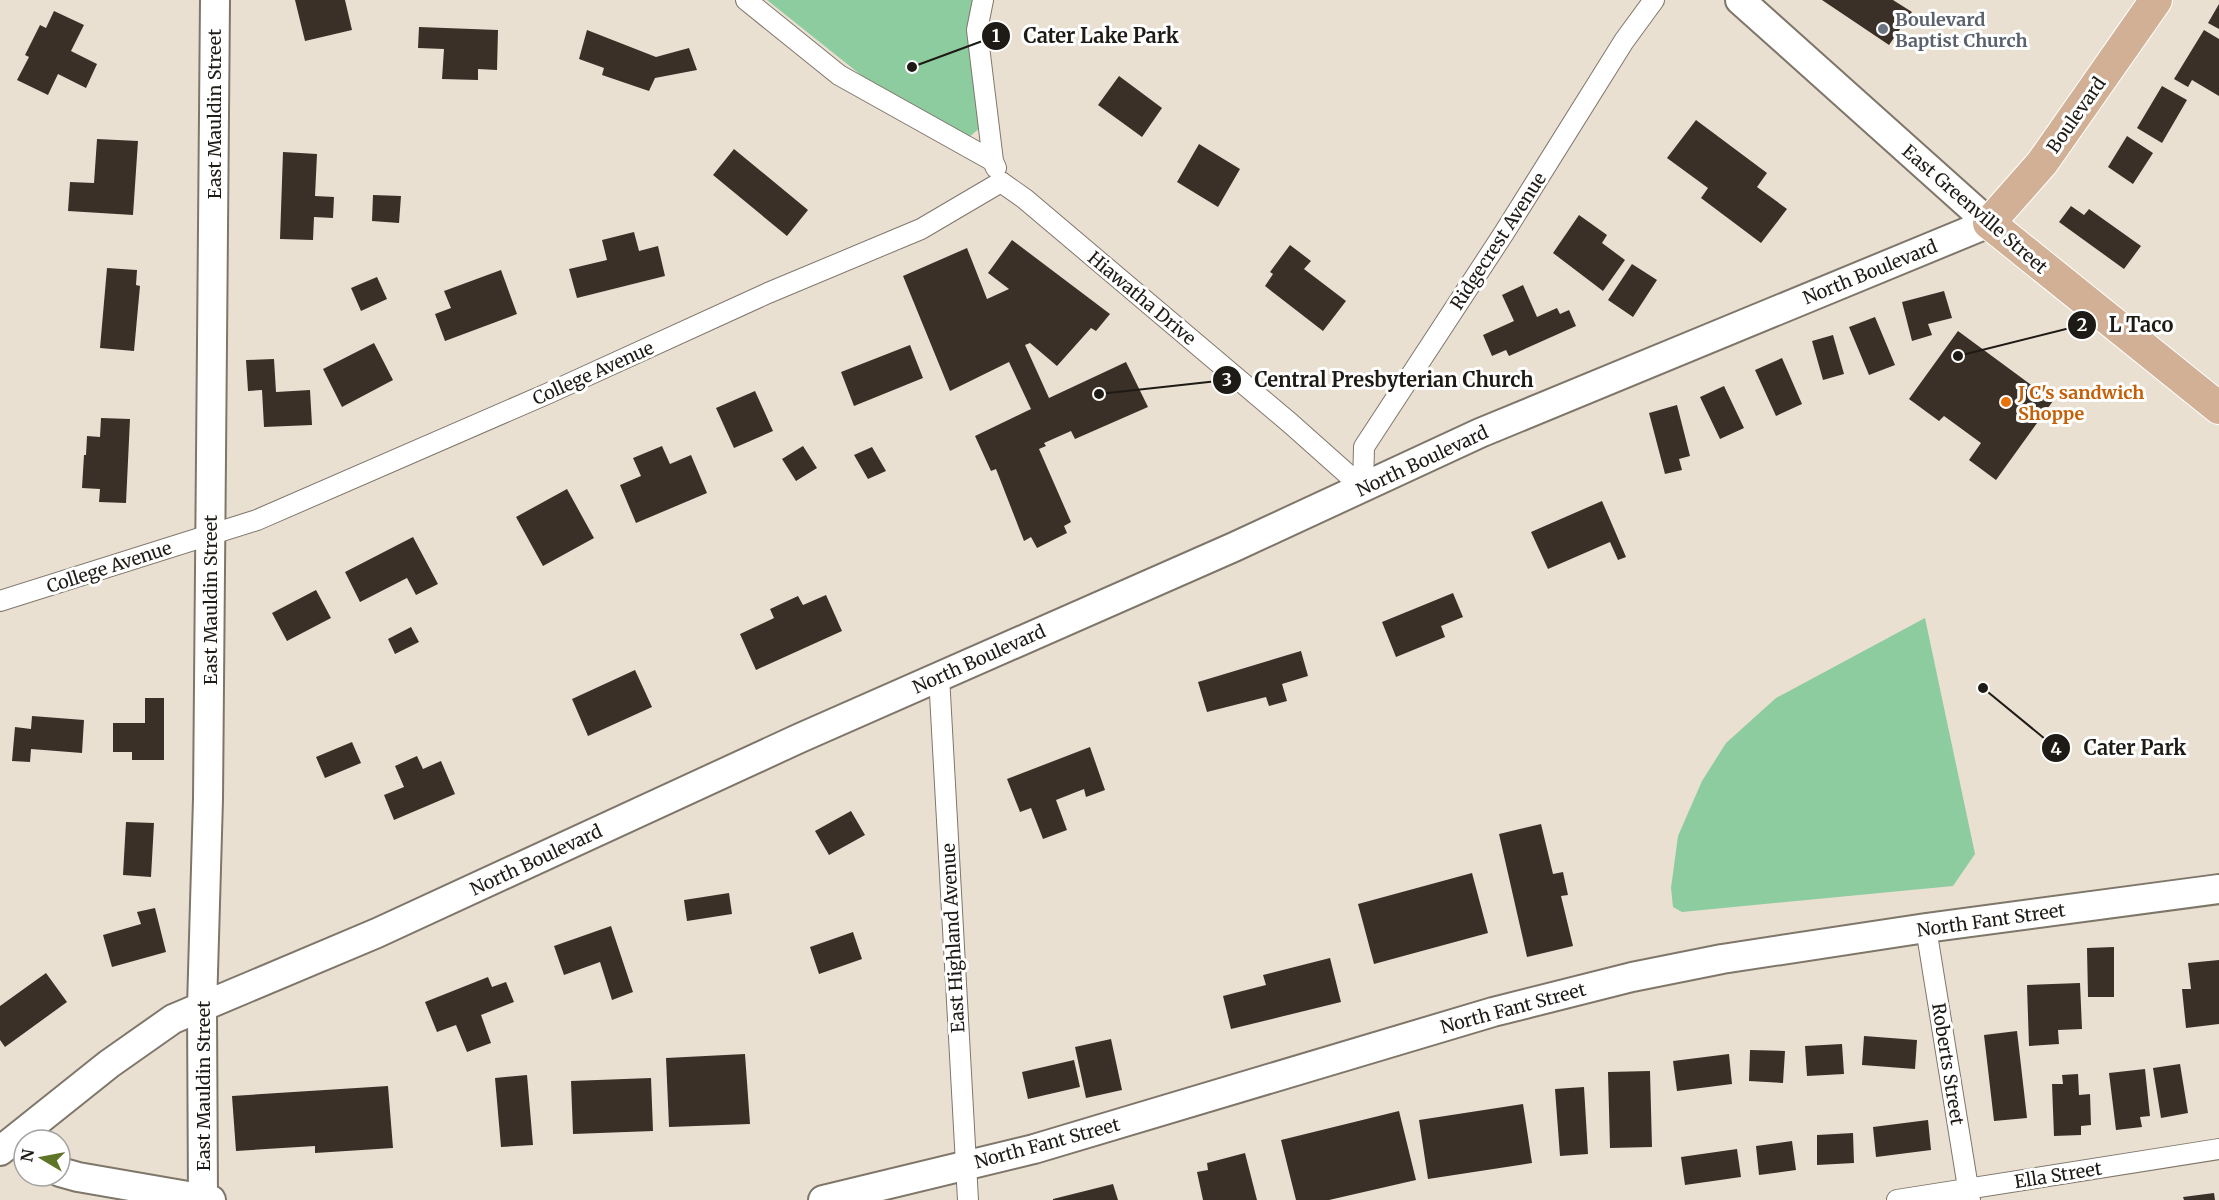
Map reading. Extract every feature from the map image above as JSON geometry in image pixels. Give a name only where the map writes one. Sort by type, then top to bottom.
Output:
[{"type":"main road","name":"Boulevard","points":[[1989,224],[2042,163],[2156,0]]},
{"type":"main road","name":"East Greenville Street","points":[[1989,224],[2219,408]]},
{"type":"street","name":"East Mauldin Street","points":[[206,1200],[202,1006],[208,799],[215,0]]},
{"type":"street","points":[[746,0],[839,75],[993,161]]},
{"type":"street","points":[[983,0],[977,30],[993,161],[1001,182]]},
{"type":"street","name":"Ridgecrest Avenue","points":[[1363,488],[1364,447],[1504,233],[1624,41],[1654,0]]},
{"type":"street","name":"East Greenville Street","points":[[1740,0],[1989,224]]},
{"type":"street","name":"College Avenue","points":[[0,601],[257,520],[549,393],[768,293],[921,229],[1001,182]]},
{"type":"street","name":"Hiawatha Drive","points":[[1001,182],[1050,220],[1290,423],[1363,488]]},
{"type":"street","name":"North Boulevard","points":[[0,1153],[118,1057],[173,1019],[377,933],[939,676],[1234,547],[1480,433],[1989,224]]},
{"type":"street","name":"East Highland Avenue","points":[[939,676],[968,1200]]},
{"type":"street","name":"North Fant Street","points":[[824,1200],[1034,1149],[1493,1012],[1574,991],[1722,959],[1926,928],[2219,889]]},
{"type":"street","name":"Roberts Street","points":[[1926,928],[1969,1194]]},
{"type":"street","name":"Ella Street","points":[[1897,1200],[1969,1194],[2219,1149]]},
{"type":"street","points":[[72,1175],[206,1200]]},
{"type":"green space","points":[[767,0],[975,0],[981,127],[968,138],[866,79]]},
{"type":"green space","points":[[1925,618],[1975,854],[1953,886],[1682,912],[1673,907],[1671,888],[1678,836],[1702,781],[1726,743],[1776,698]]},
{"type":"building","points":[[295,0],[345,0],[352,30],[305,41]]},
{"type":"building","name":"Boulevard Baptist Church","points":[[1822,0],[1893,0],[1912,12],[1889,45]]},
{"type":"building","points":[[2219,4],[2219,29],[2208,23]]},
{"type":"building","points":[[54,11],[84,25],[71,51],[97,64],[86,88],[58,74],[48,95],[17,80],[29,57],[25,55],[40,25],[46,28]]},
{"type":"building","points":[[419,27],[498,30],[497,70],[478,69],[478,80],[442,79],[444,49],[418,48]]},
{"type":"building","points":[[587,30],[656,57],[689,48],[697,70],[655,78],[649,91],[602,75],[604,68],[579,59]]},
{"type":"building","points":[[2204,30],[2219,39],[2219,96],[2192,80],[2188,87],[2174,79]]},
{"type":"building","points":[[1119,76],[1162,108],[1142,137],[1098,105]]},
{"type":"building","points":[[2162,86],[2187,100],[2162,143],[2137,128]]},
{"type":"building","points":[[1696,120],[1767,173],[1757,187],[1787,209],[1761,243],[1701,198],[1708,188],[1667,158]]},
{"type":"building","points":[[2127,136],[2153,153],[2133,184],[2108,167]]},
{"type":"building","points":[[97,139],[138,141],[133,215],[68,211],[70,182],[94,183]]},
{"type":"building","points":[[1199,144],[1240,169],[1218,207],[1177,182]]},
{"type":"building","points":[[734,149],[808,210],[787,236],[713,175]]},
{"type":"building","points":[[283,152],[317,154],[315,196],[334,197],[333,218],[314,217],[313,240],[280,239]]},
{"type":"building","points":[[373,195],[401,196],[399,223],[372,221]]},
{"type":"building","points":[[2071,206],[2084,215],[2089,209],[2141,246],[2124,269],[2059,222]]},
{"type":"building","points":[[1579,215],[1607,235],[1602,243],[1625,260],[1603,291],[1553,253]]},
{"type":"building","points":[[634,232],[639,251],[658,246],[665,276],[577,298],[569,269],[607,260],[602,240]]},
{"type":"building","points":[[1012,240],[1110,314],[1096,331],[1091,328],[1057,366],[1030,343],[1025,345],[1049,398],[1126,362],[1148,407],[1075,439],[1071,431],[1044,443],[1046,446],[1039,449],[1071,522],[1064,526],[1067,533],[1037,548],[1031,537],[1024,541],[996,469],[991,471],[975,436],[1031,409],[1009,362],[950,391],[903,276],[967,248],[987,299],[1009,289],[988,273]]},
{"type":"building","points":[[1290,245],[1311,261],[1304,269],[1346,301],[1323,331],[1265,286],[1273,274],[1270,272]]},
{"type":"building","points":[[1632,264],[1657,280],[1633,317],[1608,300]]},
{"type":"building","points":[[107,268],[137,270],[136,285],[140,286],[134,351],[100,348]]},
{"type":"building","points":[[501,270],[517,314],[445,341],[435,314],[451,308],[444,291]]},
{"type":"building","points":[[377,277],[387,299],[361,311],[351,288]]},
{"type":"building","points":[[1523,285],[1537,317],[1557,308],[1560,314],[1569,310],[1576,326],[1509,356],[1506,350],[1492,356],[1483,335],[1514,321],[1502,295]]},
{"type":"building","points":[[1944,291],[1952,318],[1928,324],[1932,335],[1912,341],[1902,302]]},
{"type":"building","points":[[1875,317],[1895,365],[1869,375],[1849,327]]},
{"type":"building","points":[[1958,331],[2053,401],[1996,480],[1969,460],[1981,443],[1944,416],[1939,421],[1909,399]]},
{"type":"building","points":[[1833,335],[1844,374],[1823,380],[1812,341]]},
{"type":"building","points":[[374,343],[393,380],[342,407],[323,369]]},
{"type":"building","points":[[910,345],[923,378],[854,406],[841,372]]},
{"type":"building","points":[[1782,358],[1802,404],[1776,416],[1755,370]]},
{"type":"building","points":[[274,359],[276,392],[310,390],[312,425],[264,427],[262,390],[248,391],[246,360]]},
{"type":"building","points":[[1724,386],[1744,428],[1720,439],[1700,397]]},
{"type":"building","points":[[755,391],[773,431],[734,448],[716,408]]},
{"type":"building","points":[[1677,405],[1690,456],[1679,459],[1682,470],[1665,474],[1649,413]]},
{"type":"building","points":[[101,418],[130,419],[126,503],[99,502],[100,489],[82,488],[87,436],[100,437]]},
{"type":"building","points":[[662,446],[670,464],[691,455],[707,493],[636,523],[620,485],[641,476],[633,458]]},
{"type":"building","points":[[803,446],[817,468],[796,481],[782,459]]},
{"type":"building","points":[[872,447],[886,471],[868,479],[854,455]]},
{"type":"building","points":[[567,489],[594,538],[543,566],[516,517]]},
{"type":"building","points":[[1602,501],[1626,557],[1618,560],[1610,542],[1548,569],[1531,532]]},
{"type":"building","points":[[413,537],[438,584],[416,595],[407,578],[360,602],[345,572]]},
{"type":"building","points":[[316,590],[331,618],[287,641],[272,613]]},
{"type":"building","points":[[1453,593],[1463,617],[1441,626],[1445,637],[1396,657],[1382,622]]},
{"type":"building","points":[[826,595],[842,631],[756,670],[740,634],[774,618],[770,609],[798,596],[803,605]]},
{"type":"building","points":[[411,627],[419,642],[395,654],[388,639]]},
{"type":"building","points":[[1301,651],[1308,676],[1282,684],[1287,701],[1269,706],[1266,697],[1207,712],[1198,682]]},
{"type":"building","points":[[635,670],[652,707],[588,736],[572,699]]},
{"type":"building","points":[[145,698],[164,698],[164,760],[132,760],[132,752],[113,752],[113,723],[145,723]]},
{"type":"building","points":[[32,716],[84,720],[82,753],[31,749],[30,762],[12,761],[15,727],[31,729]]},
{"type":"building","points":[[352,742],[361,763],[325,778],[316,757]]},
{"type":"building","points":[[1090,747],[1105,790],[1086,797],[1084,789],[1056,800],[1067,830],[1043,839],[1031,808],[1020,812],[1007,779]]},
{"type":"building","points":[[417,756],[423,769],[441,761],[455,794],[394,820],[384,795],[404,787],[395,766]]},
{"type":"building","points":[[851,811],[865,835],[829,855],[815,831]]},
{"type":"building","points":[[126,822],[154,823],[151,877],[123,875]]},
{"type":"building","points":[[1541,824],[1553,874],[1563,872],[1568,895],[1561,896],[1573,946],[1527,957],[1499,834]]},
{"type":"building","points":[[1472,873],[1488,933],[1374,964],[1358,904]]},
{"type":"building","points":[[729,893],[732,914],[687,921],[684,900]]},
{"type":"building","points":[[155,908],[166,952],[112,967],[103,935],[141,924],[137,912]]},
{"type":"building","points":[[611,926],[633,992],[612,1000],[600,962],[564,975],[554,946]]},
{"type":"building","points":[[853,932],[862,959],[819,974],[810,947]]},
{"type":"building","points":[[2114,947],[2114,997],[2088,997],[2087,948]]},
{"type":"building","points":[[1330,958],[1341,1002],[1231,1029],[1223,996],[1266,985],[1263,975]]},
{"type":"building","points":[[2219,960],[2219,1024],[2186,1028],[2182,989],[2191,989],[2188,963]]},
{"type":"building","points":[[46,973],[67,1002],[5,1047],[0,1040],[0,1006]]},
{"type":"building","points":[[488,977],[492,987],[506,982],[514,1002],[481,1015],[491,1043],[467,1052],[456,1025],[437,1032],[425,1002]]},
{"type":"building","points":[[2080,983],[2082,1029],[2058,1030],[2059,1044],[2029,1046],[2027,985]]},
{"type":"building","points":[[2017,1031],[2027,1118],[1994,1121],[1984,1035]]},
{"type":"building","points":[[1864,1036],[1917,1040],[1915,1069],[1862,1065]]},
{"type":"building","points":[[1111,1039],[1122,1090],[1086,1098],[1075,1047]]},
{"type":"building","points":[[1842,1044],[1844,1074],[1807,1076],[1805,1046]]},
{"type":"building","points":[[1750,1050],[1785,1051],[1783,1083],[1749,1081]]},
{"type":"building","points":[[745,1054],[750,1124],[669,1127],[666,1058]]},
{"type":"building","points":[[1729,1054],[1732,1084],[1677,1091],[1673,1061]]},
{"type":"building","points":[[1074,1060],[1080,1087],[1028,1099],[1022,1072]]},
{"type":"building","points":[[2180,1064],[2188,1113],[2161,1118],[2153,1068]]},
{"type":"building","points":[[2145,1069],[2150,1116],[2140,1117],[2142,1127],[2116,1130],[2109,1073]]},
{"type":"building","points":[[1650,1071],[1652,1147],[1610,1148],[1608,1072]]},
{"type":"building","points":[[2078,1074],[2079,1095],[2090,1094],[2091,1125],[2081,1126],[2081,1135],[2054,1136],[2052,1084],[2063,1084],[2062,1075]]},
{"type":"building","points":[[527,1075],[533,1145],[501,1147],[495,1078]]},
{"type":"building","points":[[651,1078],[653,1131],[573,1134],[571,1081]]},
{"type":"building","points":[[388,1086],[393,1148],[315,1153],[315,1146],[236,1151],[232,1096]]},
{"type":"building","points":[[1584,1087],[1588,1154],[1560,1156],[1555,1089]]},
{"type":"building","points":[[1523,1104],[1532,1163],[1428,1179],[1419,1120]]},
{"type":"building","points":[[1399,1111],[1416,1180],[1329,1200],[1296,1200],[1281,1140]]},
{"type":"building","points":[[1928,1120],[1931,1150],[1876,1157],[1873,1127]]},
{"type":"building","points":[[1853,1133],[1854,1163],[1817,1165],[1817,1135]]},
{"type":"building","points":[[1792,1141],[1796,1170],[1759,1175],[1756,1146]]},
{"type":"building","points":[[1737,1149],[1741,1177],[1685,1185],[1681,1157]]},
{"type":"building","points":[[1245,1153],[1257,1200],[1203,1200],[1197,1172],[1208,1170],[1207,1163]]},
{"type":"building","points":[[1113,1184],[1118,1200],[1053,1200],[1053,1199]]},
{"type":"building","points":[[2214,1193],[2215,1200],[2184,1200],[2183,1197]]},
{"type":"place","name":"Boulevard Baptist Church","points":[[1883,29]]},
{"type":"place","name":"Cater Lake Park","points":[[912,67]]},
{"type":"place","name":"L Taco","points":[[1958,356]]},
{"type":"place","name":"Central Presbyterian Church","points":[[1099,394]]},
{"type":"place","name":"J C's sandwich Shoppe","points":[[2006,402]]},
{"type":"place","name":"Cater Park","points":[[1983,688]]}]
